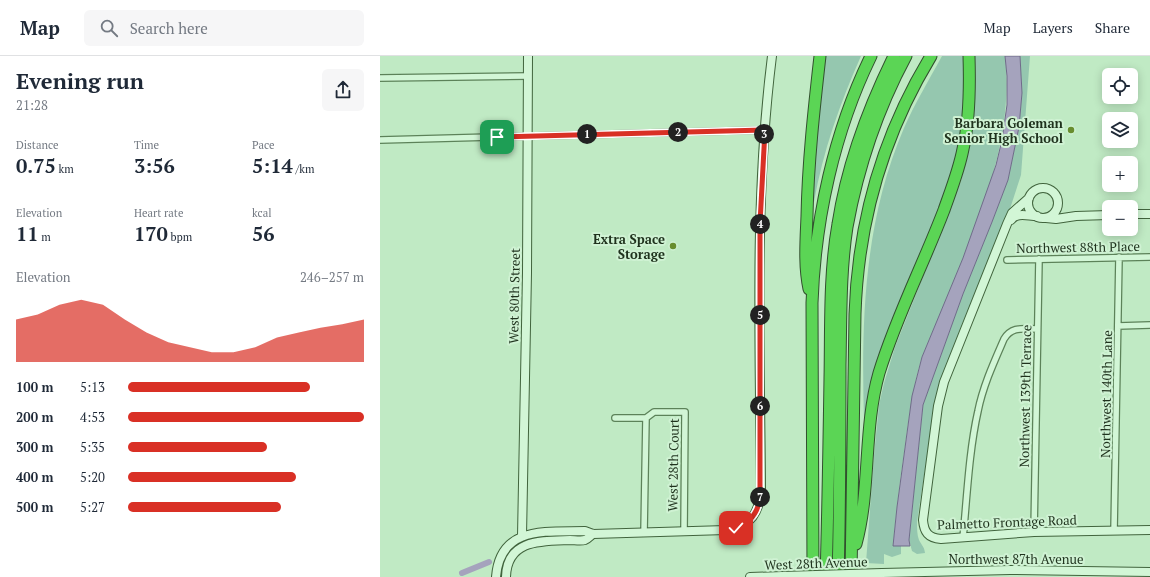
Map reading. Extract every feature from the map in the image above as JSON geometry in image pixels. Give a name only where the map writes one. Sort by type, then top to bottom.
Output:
[{"type":"highway","points":[[812,303],[805,272],[807,197],[820,56]]},
{"type":"highway","points":[[813,577],[812,303],[817,242],[831,170],[849,110],[871,56]]},
{"type":"highway","points":[[826,577],[831,302],[835,243],[841,204],[856,146],[872,104],[894,56]]},
{"type":"highway","points":[[838,577],[841,311],[846,238],[858,178],[868,144],[881,107],[906,56]]},
{"type":"highway","points":[[851,577],[855,319],[857,282],[862,241],[873,191],[888,142],[909,95],[931,56]]},
{"type":"highway","points":[[852,562],[861,523],[868,440],[879,374],[895,328],[939,223],[954,182],[963,150],[968,117],[970,80],[968,56]]},
{"type":"street","name":"West 80th Street","points":[[522,536],[528,56]]},
{"type":"street","points":[[496,577],[498,564],[509,544],[522,536],[532,533],[585,531],[593,534],[731,530],[745,524],[755,514],[760,498],[760,228],[765,130],[772,56]]},
{"type":"street","points":[[380,78],[528,76]]},
{"type":"street","points":[[380,140],[765,130]]},
{"type":"street","points":[[1058,199],[1055,212],[1047,217],[1039,217],[1030,211],[1028,198],[1034,191],[1041,187],[1046,187],[1054,191],[1064,209],[1070,214],[1076,216]]},
{"type":"street","name":"Palmetto Frontage Road","points":[[1028,198],[1012,213],[944,382],[938,406],[923,528],[926,534],[933,538],[963,538],[1034,532],[1150,530]]},
{"type":"street","points":[[1138,214],[1150,214]]},
{"type":"street","points":[[1007,224],[1013,217],[1019,215],[1056,219],[1076,216],[1102,215]]},
{"type":"street","name":"Northwest 140th Lane","points":[[1114,530],[1119,257]]},
{"type":"street","name":"Northwest 88th Place","points":[[1007,260],[1150,257]]},
{"type":"street","name":"Northwest 139th Terrace","points":[[1034,532],[1038,259]]},
{"type":"street","points":[[1118,326],[1150,325]]},
{"type":"street","points":[[963,538],[974,435],[978,410],[984,389],[1007,333],[1017,329],[1037,329]]},
{"type":"street","name":"West 28th Court","points":[[646,418],[654,412],[686,412],[684,532]]},
{"type":"street","points":[[615,418],[646,418],[644,533]]},
{"type":"street","points":[[506,577],[507,566],[512,556],[528,544],[537,542],[585,540],[593,534]]},
{"type":"street","name":"Northwest 87th Avenue","points":[[882,573],[1010,570],[1150,572]]},
{"type":"street","name":"West 28th Avenue","points":[[750,577],[882,573]]},
{"type":"green space","points":[[825,56],[861,56],[846,91],[833,128],[822,164],[814,202],[811,202],[817,134]]},
{"type":"green space","points":[[942,56],[964,56],[962,111],[954,166],[866,420],[864,420],[863,345],[865,308],[868,271],[880,199],[904,128]]},
{"type":"green space","points":[[975,56],[1005,56],[1006,89],[1004,122],[998,155],[978,219],[922,357],[916,379],[901,471],[893,546],[901,546],[901,554],[892,557],[884,554],[884,564],[866,563],[879,405],[895,347],[961,181],[969,149],[975,104]]},
{"type":"green space","points":[[1020,56],[1030,56],[1021,175],[1007,218],[962,324],[936,397],[917,522],[918,538],[925,553],[917,554],[912,551],[909,540],[923,405],[963,294],[1008,180],[1019,127],[1022,93]]},
{"type":"water","points":[[1005,56],[1020,56],[1022,93],[1019,127],[1008,180],[963,294],[923,405],[909,540],[910,546],[893,546],[912,396],[922,357],[963,258],[996,165],[1002,140],[1007,105]]},
{"type":"waterway","points":[[462,573],[489,562]]},
{"type":"place","name":"Barbara Goleman Senior High School","points":[[1071,130]]},
{"type":"place","name":"Extra Space Storage","points":[[673,246]]},
{"type":"route","points":[[497,137],[765,130],[760,223],[760,501],[755,514],[748,522],[743,526],[736,528]]}]
